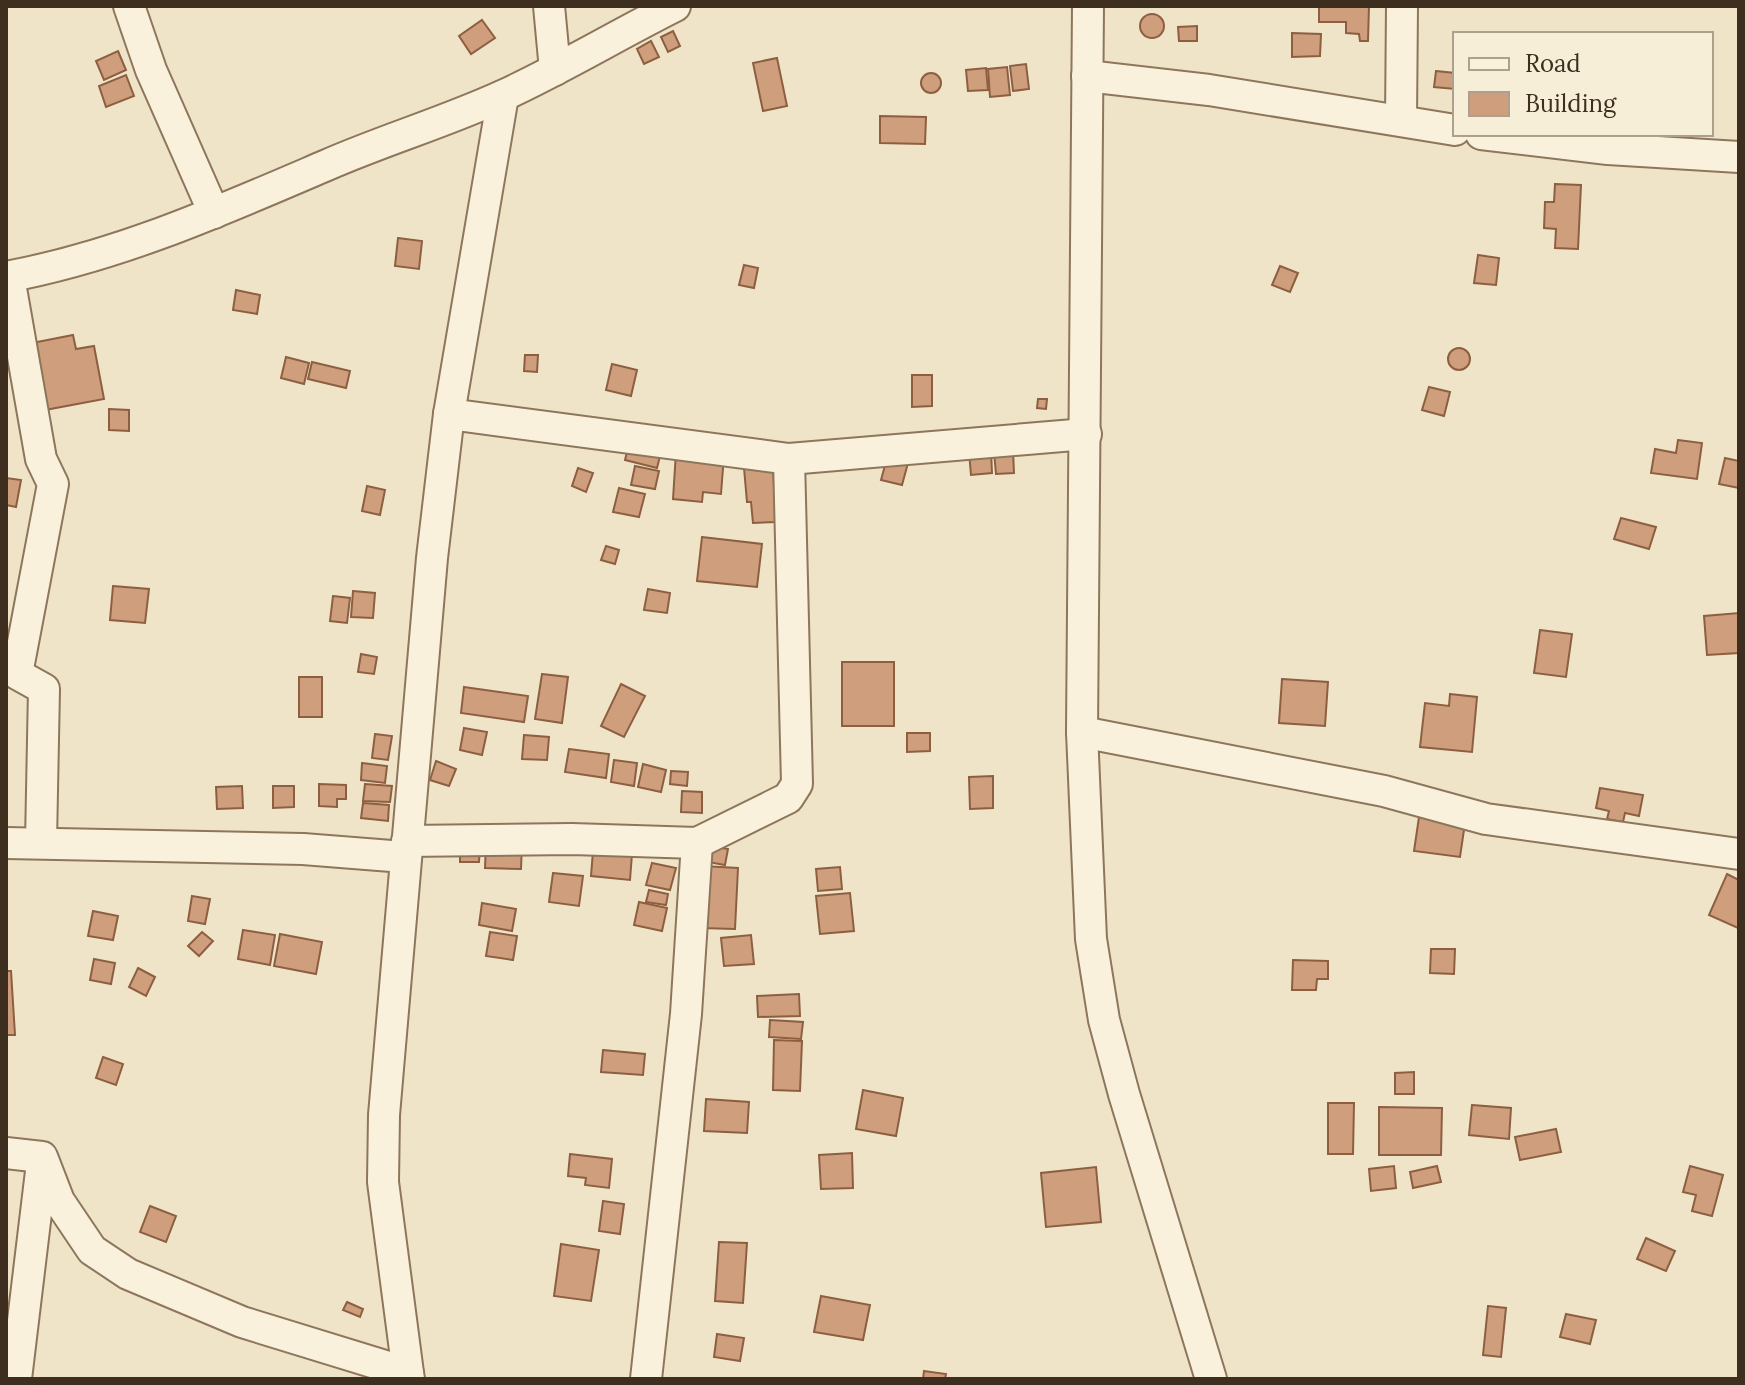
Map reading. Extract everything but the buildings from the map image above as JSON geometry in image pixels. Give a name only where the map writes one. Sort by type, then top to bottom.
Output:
[{"type":"street","points":[[129,6],[151,70],[214,213]]},
{"type":"street","points":[[549,6],[555,70]]},
{"type":"street","points":[[41,842],[44,689],[11,672],[53,484],[41,459],[8,277],[87,260],[214,213],[342,158],[410,135],[503,96],[675,6]]},
{"type":"street","points":[[1088,6],[1082,732],[1091,939],[1104,1020],[1211,1379]]},
{"type":"street","points":[[1401,120],[1402,6]]},
{"type":"street","points":[[1087,76],[1209,90],[1453,130]]},
{"type":"street","points":[[42,1157],[59,1201],[92,1250],[128,1274],[242,1322],[408,1376],[383,1182],[384,1115],[423,641],[449,414],[503,96]]},
{"type":"street","points":[[1498,136],[1608,149],[1739,157]]},
{"type":"street","points":[[449,414],[789,459],[1086,434]]},
{"type":"street","points":[[6,843],[406,849],[572,839],[697,843],[788,798],[797,784],[789,459]]},
{"type":"street","points":[[1082,732],[1384,791],[1486,819],[1739,854]]},
{"type":"street","points":[[646,1379],[686,1014],[697,843]]},
{"type":"street","points":[[6,1153],[42,1157]]},
{"type":"street","points":[[16,1379],[42,1157]]}]
